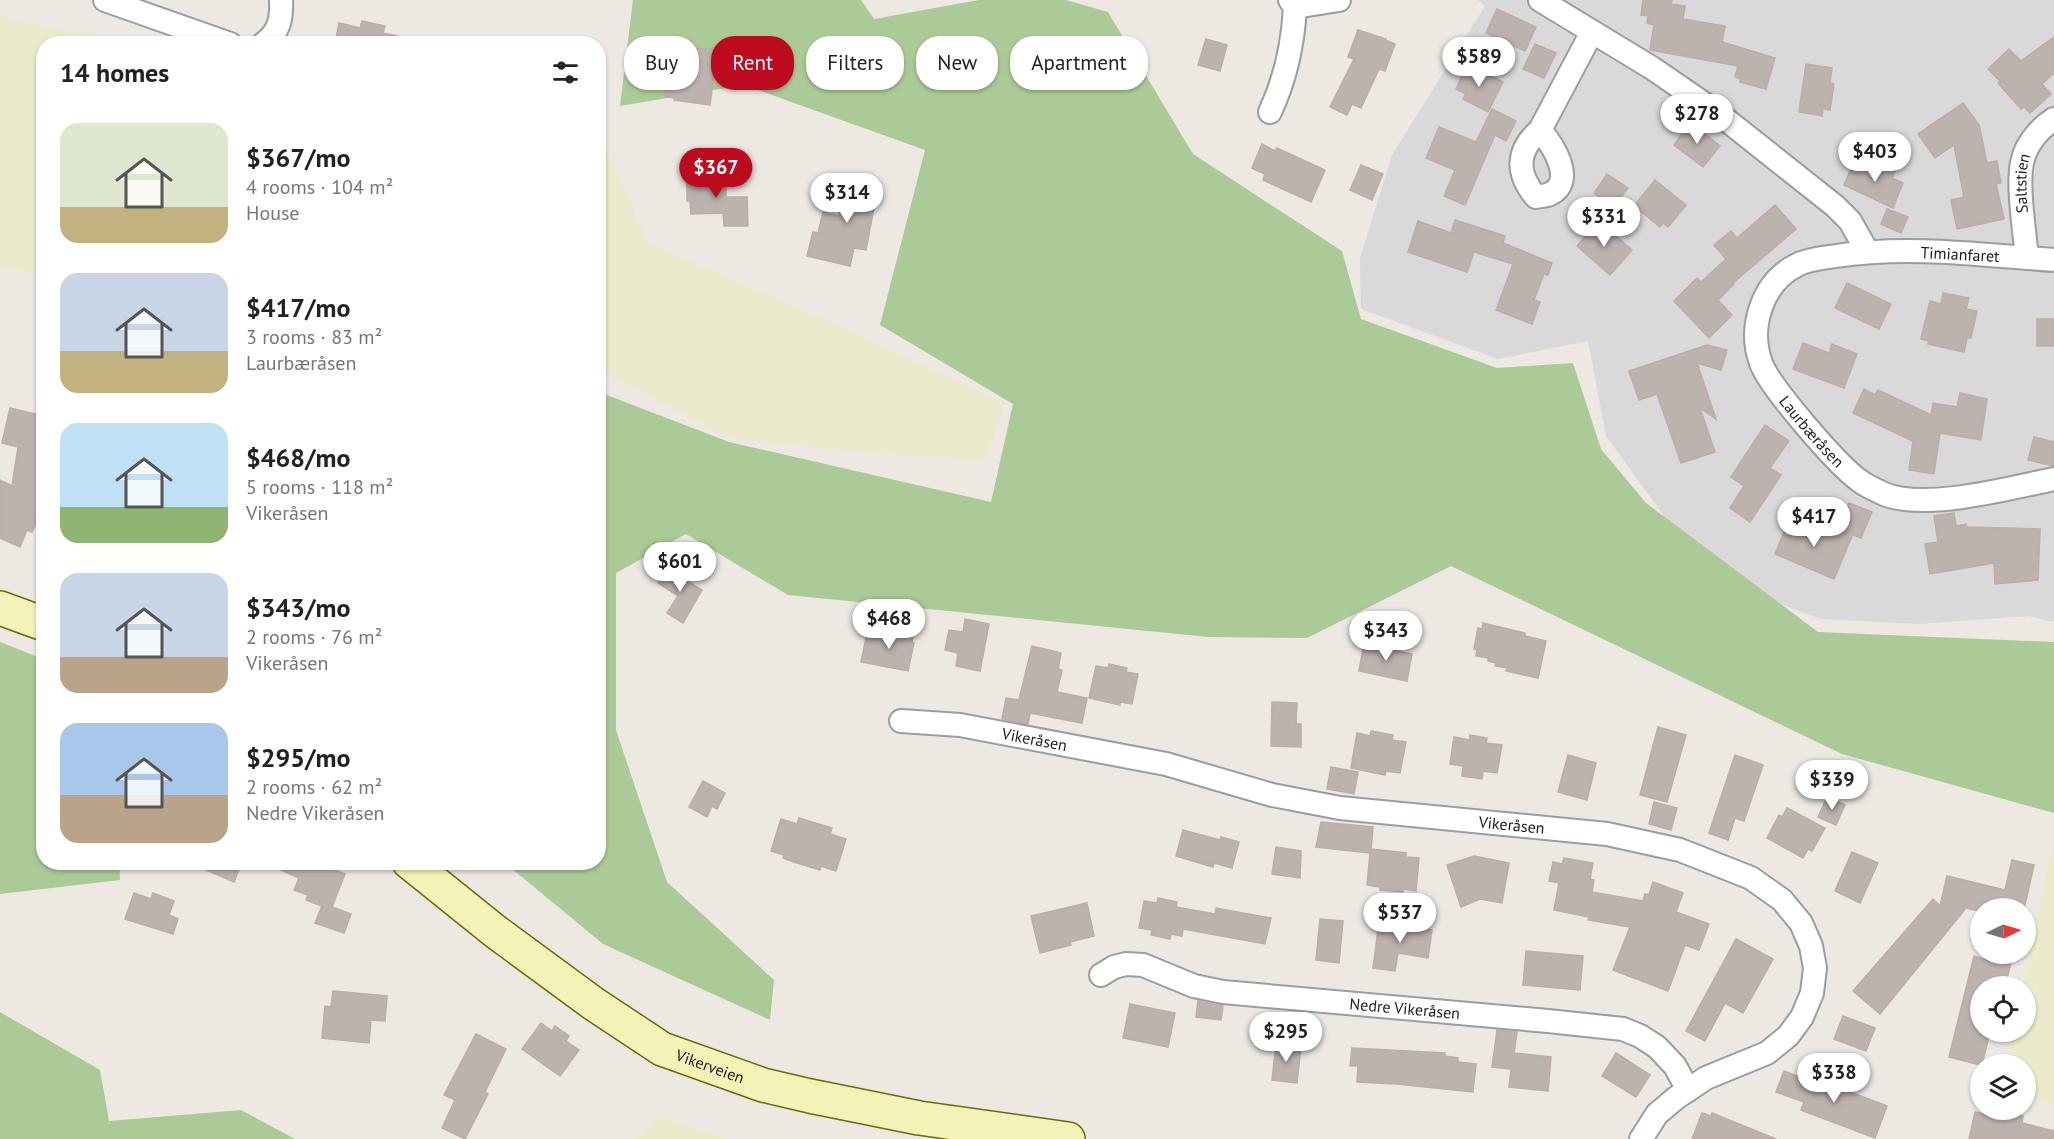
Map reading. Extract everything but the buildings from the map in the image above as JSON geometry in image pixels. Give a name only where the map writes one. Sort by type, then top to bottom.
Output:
[{"type":"main road","points":[[0,608],[36,621]]},
{"type":"main road","name":"Vikerveien","points":[[419,870],[496,932],[594,1004],[662,1048],[763,1085],[801,1094],[919,1118],[1068,1139]]},
{"type":"street","points":[[105,0],[207,36]]},
{"type":"street","points":[[273,36],[279,27],[281,0]]},
{"type":"street","points":[[1270,112],[1280,89],[1293,38],[1292,4],[1339,0]]},
{"type":"street","points":[[1540,0],[1653,68],[1719,114],[1835,206],[1850,221],[1867,251]]},
{"type":"street","points":[[1540,130],[1592,32]]},
{"type":"street","name":"Saltstien","points":[[2027,258],[2021,192],[2022,160],[2034,137],[2054,119]]},
{"type":"street","name":"Timianfaret","points":[[1867,251],[1943,252],[2054,261]]},
{"type":"street","name":"Laurbæråsen","points":[[1867,251],[1796,265],[1775,282],[1758,309],[1755,337],[1761,364],[1783,396],[1838,462],[1860,481],[1885,494],[1905,499],[1930,500],[1984,493],[2054,479]]},
{"type":"street","name":"Vikeråsen","points":[[901,721],[960,725],[1166,764],[1272,795],[1340,808],[1607,834],[1680,850],[1751,878],[1782,900],[1801,923],[1811,946],[1815,968],[1812,993],[1802,1017],[1788,1036],[1767,1053],[1706,1078],[1688,1090],[1657,1114],[1641,1139]]},
{"type":"street","name":"Nedre Vikeråsen","points":[[1101,975],[1126,964],[1143,965],[1194,986],[1223,992],[1623,1029],[1657,1047],[1675,1066],[1688,1090]]},
{"type":"shaded area","points":[[1478,0],[2054,0],[2054,622],[2029,616],[1918,624],[1821,619],[1737,588],[1667,520],[1606,436],[1588,341],[1498,359],[1361,309],[1360,258],[1392,155],[1485,6]]},
{"type":"green space","points":[[633,0],[861,0],[874,19],[979,0],[1066,0],[1108,12],[1122,36],[1010,36],[1010,90],[1148,90],[1148,79],[1193,154],[1342,251],[1361,319],[1497,368],[1573,363],[1601,449],[1646,503],[1818,632],[2054,642],[2054,813],[1842,754],[1451,566],[1307,638],[1208,637],[788,595],[686,534],[616,573],[616,730],[667,882],[774,980],[770,1020],[603,944],[513,870],[606,870],[606,395],[729,442],[991,502],[1013,404],[880,325],[925,150],[758,90],[794,90],[794,36],[711,36],[711,90],[714,90],[620,106],[624,73],[624,90],[699,90],[699,36],[629,36]]},
{"type":"green space","points":[[0,16],[63,30],[108,36],[36,36],[36,274],[0,267]]},
{"type":"green space","points":[[606,147],[648,243],[837,325],[1005,403],[985,460],[868,453],[729,438],[606,374]]},
{"type":"green space","points":[[0,642],[36,656],[36,870],[119,870],[120,880],[0,894]]},
{"type":"green space","points":[[2054,847],[2054,1104],[2036,1098],[2036,1054],[2009,1054],[2012,1042],[2036,1042],[2036,976],[2025,976],[2028,964],[2036,964],[2036,924]]},
{"type":"green space","points":[[0,1012],[100,1070],[109,1121],[241,1110],[295,1139],[0,1139]]},
{"type":"green space","points":[[662,1117],[728,1139],[633,1139]]}]
